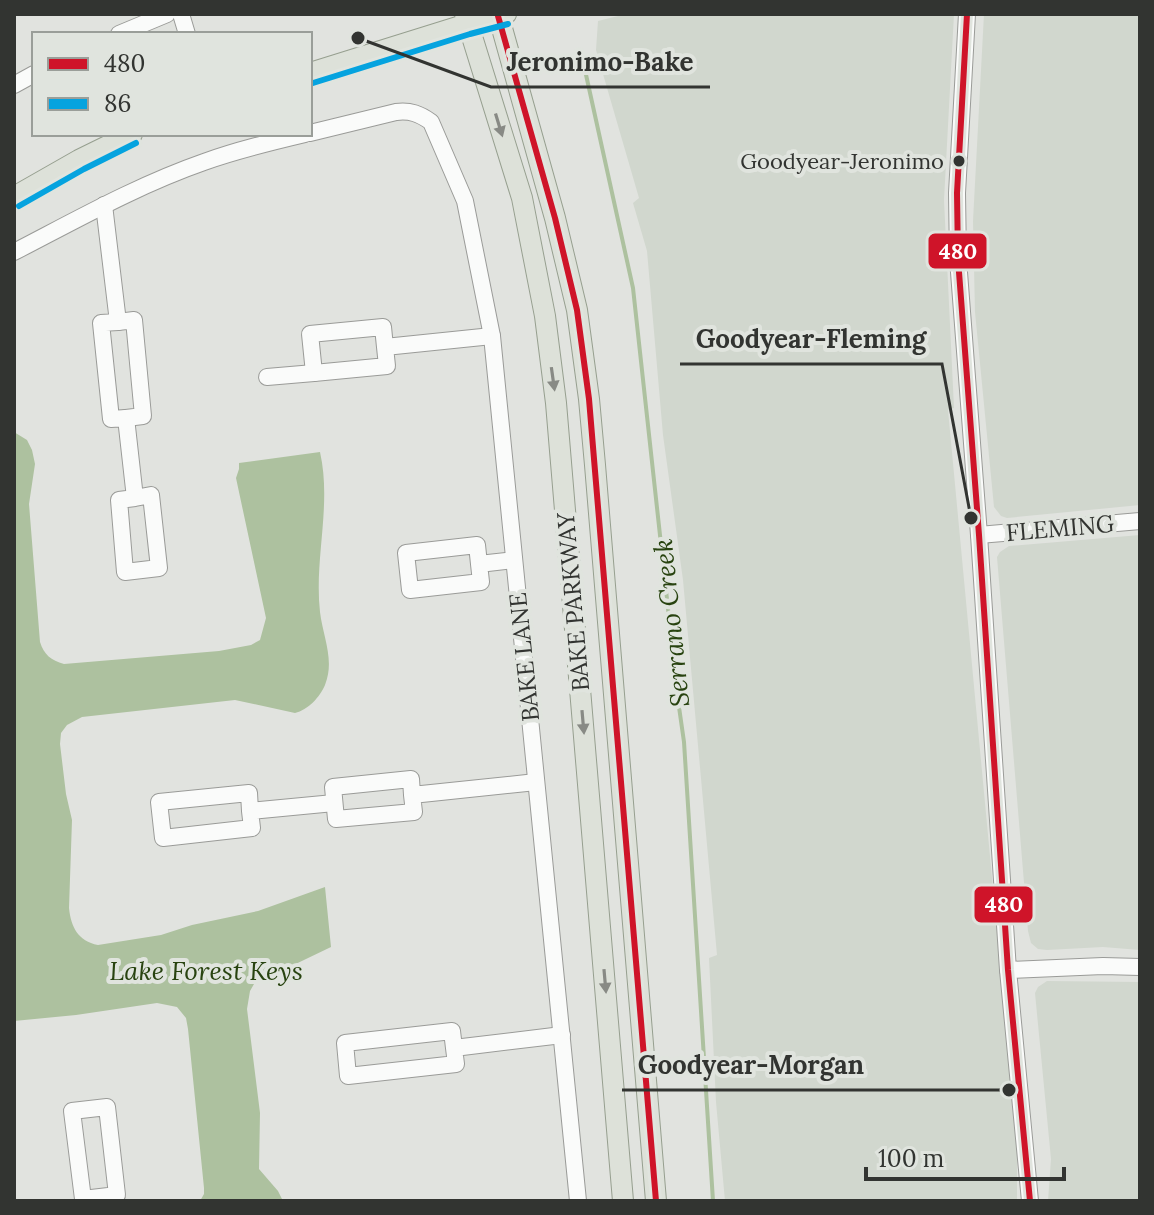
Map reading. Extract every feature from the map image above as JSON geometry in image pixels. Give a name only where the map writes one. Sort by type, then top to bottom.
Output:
[{"type":"main road","points":[[312,72],[466,19],[500,15]]},
{"type":"main road","name":"BAKE PARKWAY","points":[[500,15],[555,218],[581,340],[595,465],[656,1201]]},
{"type":"main road","name":"BAKE PARKWAY","points":[[466,19],[522,198],[549,345],[558,419],[623,1201]]},
{"type":"main road","points":[[14,197],[128,136]]},
{"type":"street","points":[[124,32],[167,14]]},
{"type":"street","points":[[967,14],[957,193],[958,259],[1008,970],[1030,1201]]},
{"type":"street","points":[[14,85],[32,75]]},
{"type":"street","name":"BAKE LANE","points":[[312,132],[405,111],[421,115],[431,122],[465,201],[492,336],[578,1201]]},
{"type":"street","points":[[14,252],[139,188],[200,163],[296,136]]},
{"type":"street","points":[[104,205],[118,322]]},
{"type":"street","points":[[134,320],[143,416],[111,419],[101,323],[118,322],[134,320]]},
{"type":"street","points":[[267,377],[314,373],[387,366],[383,327],[310,334],[314,373]]},
{"type":"street","points":[[385,347],[492,336]]},
{"type":"street","points":[[126,418],[135,498]]},
{"type":"street","points":[[151,495],[159,568],[125,572],[119,500],[135,498],[151,495]]},
{"type":"street","name":"FLEMING","points":[[979,535],[1140,521]]},
{"type":"street","points":[[477,545],[479,564],[481,582],[410,590],[406,553],[477,545]]},
{"type":"street","points":[[479,564],[514,560]]},
{"type":"street","points":[[411,779],[412,795],[414,812],[336,819],[333,787],[411,779]]},
{"type":"street","points":[[412,795],[536,782]]},
{"type":"street","points":[[249,793],[250,811],[252,828],[163,838],[159,802],[249,793]]},
{"type":"street","points":[[250,811],[334,803]]},
{"type":"street","points":[[1008,970],[1140,967]]},
{"type":"street","points":[[452,1031],[454,1048],[456,1064],[348,1076],[345,1043],[452,1031]]},
{"type":"street","points":[[454,1048],[562,1035]]},
{"type":"street","points":[[107,1107],[117,1195],[99,1199],[83,1199],[72,1111],[107,1107]]},
{"type":"shaded area","points":[[626,14],[954,14],[944,200],[954,408],[948,410],[1017,1143],[1017,1201],[725,1201],[716,1102],[709,958],[717,955],[683,580],[663,435],[647,251],[633,203],[639,198],[596,50],[598,21]]},
{"type":"shaded area","points":[[984,14],[1140,14],[1140,505],[1007,518],[994,507],[975,312],[973,221]]},
{"type":"shaded area","points":[[1140,535],[1140,950],[1103,947],[1038,949],[1031,943],[1028,931],[997,557],[1009,546]]},
{"type":"shaded area","points":[[1047,981],[1140,982],[1140,1201],[1048,1201],[1051,1159],[1035,993]]},
{"type":"water","name":"Lake Forest Keys","points":[[14,432],[27,440],[35,464],[29,504],[40,642],[49,656],[64,664],[219,651],[251,645],[260,640],[266,618],[236,478],[239,463],[320,452],[324,512],[319,592],[329,667],[325,685],[317,698],[295,713],[235,700],[82,717],[67,725],[61,733],[60,744],[72,820],[69,908],[74,927],[85,940],[98,945],[161,935],[258,911],[325,887],[331,947],[254,984],[247,1009],[260,1113],[259,1169],[283,1201],[200,1201],[204,1188],[188,1029],[186,1018],[177,1007],[157,1003],[14,1021]]},
{"type":"waterway","name":"Serrano Creek","points":[[581,52],[633,288],[684,742],[713,1201]]},
{"type":"transit line","name":"480","points":[[967,14],[957,193],[958,259],[1008,970],[1030,1201]]},
{"type":"transit line","name":"480","points":[[498,16],[555,218],[577,310],[589,399],[656,1201]]},
{"type":"transit line","name":"86","points":[[313,83],[508,24]]},
{"type":"transit line","name":"86","points":[[19,206],[136,143]]},
{"type":"place","name":"Jeronimo-Bake","points":[[358,38]]},
{"type":"place","name":"Goodyear-Jeronimo","points":[[959,161]]},
{"type":"place","name":"Goodyear-Fleming","points":[[971,518]]},
{"type":"place","name":"Goodyear-Morgan","points":[[1009,1090]]}]
